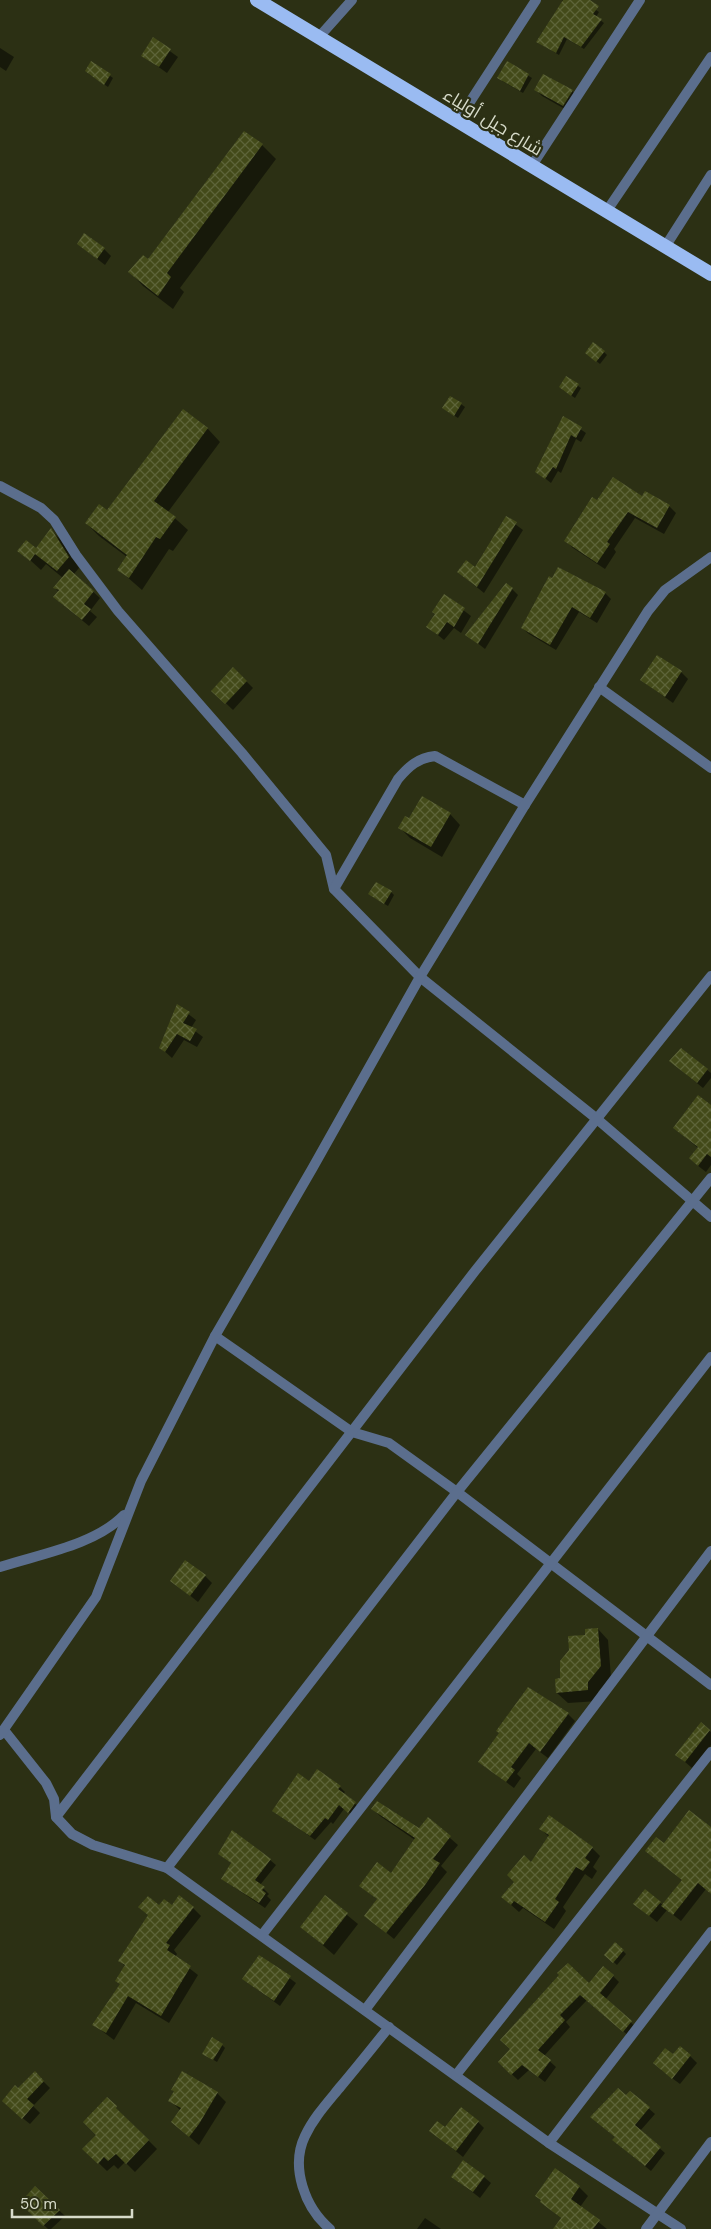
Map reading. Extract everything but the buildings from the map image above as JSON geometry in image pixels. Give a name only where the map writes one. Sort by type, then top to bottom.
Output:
[{"type":"highway","name":"شارع جبل أولياء","points":[[257,0],[711,274]]},
{"type":"street","points":[[319,37],[352,0]]},
{"type":"street","points":[[457,122],[536,0]]},
{"type":"street","points":[[532,167],[640,0]]},
{"type":"street","points":[[606,212],[711,57]]},
{"type":"street","points":[[666,247],[711,175]]},
{"type":"street","points":[[0,486],[41,508],[54,520],[76,555],[118,611],[242,753],[326,855],[334,889],[420,977],[597,1119],[711,1217]]},
{"type":"street","points":[[681,2229],[549,2143],[167,1868],[93,1845],[72,1834],[56,1817],[54,1799],[46,1783],[2,1732],[96,1597],[128,1510],[154,1452],[215,1336],[307,1178],[420,977],[599,687],[654,604],[665,590],[711,557]]},
{"type":"street","points":[[599,687],[711,768]]},
{"type":"street","points":[[334,889],[398,779],[409,766],[422,758],[435,756],[525,805]]},
{"type":"street","points":[[56,1817],[475,1271],[711,976]]},
{"type":"street","points":[[167,1868],[456,1492],[711,1178]]},
{"type":"street","points":[[215,1336],[352,1432],[389,1443],[711,1685]]},
{"type":"street","points":[[262,1935],[711,1357]]},
{"type":"street","points":[[0,1567],[85,1540],[116,1523],[128,1510]]},
{"type":"street","points":[[365,2010],[711,1551]]},
{"type":"street","points":[[456,2075],[711,1752]]},
{"type":"street","points":[[549,2143],[711,1932]]},
{"type":"street","points":[[330,2229],[320,2221],[305,2196],[301,2181],[301,2156],[304,2138],[316,2117],[389,2027]]},
{"type":"street","points":[[646,2229],[711,2142]]}]
